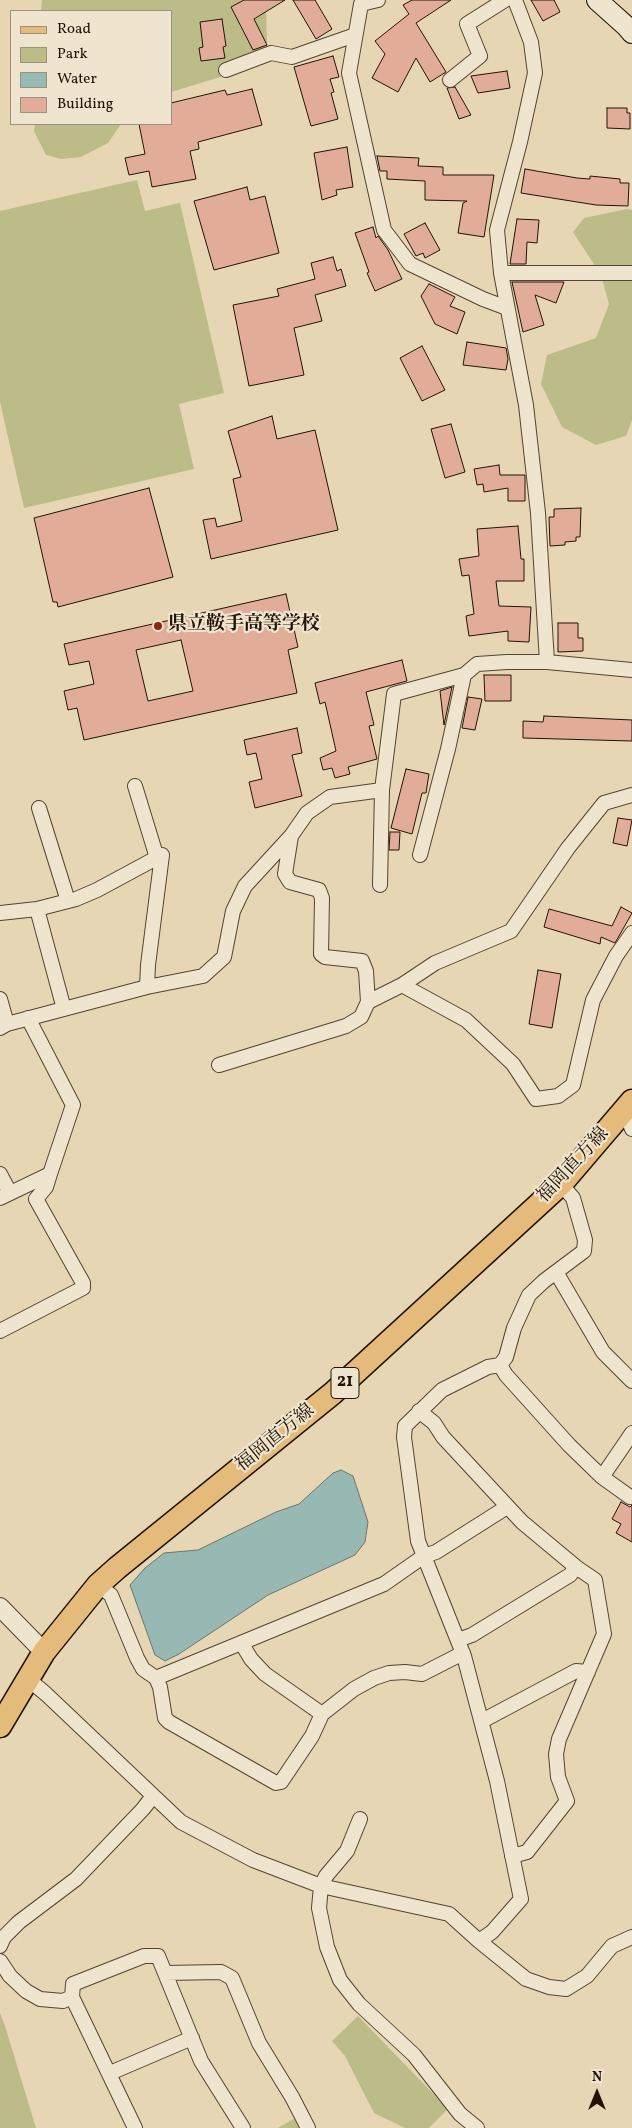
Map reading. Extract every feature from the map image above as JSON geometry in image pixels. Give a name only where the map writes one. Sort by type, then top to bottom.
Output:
[{"type":"main road","points":[[597,0],[630,26]]},
{"type":"main road","name":"福岡直方線","points":[[0,1726],[44,1652],[98,1586],[124,1562],[333,1393],[561,1184],[630,1114]]},
{"type":"street","points":[[378,0],[359,2],[348,73],[384,230],[410,264],[474,296],[507,308]]},
{"type":"street","points":[[450,80],[480,56],[468,24],[505,0]]},
{"type":"street","points":[[515,0],[532,42],[535,73],[520,142],[497,230],[501,272],[526,405],[533,464],[538,512],[547,662]]},
{"type":"street","points":[[226,70],[271,53],[292,57],[355,35]]},
{"type":"street","points":[[501,272],[632,273]]},
{"type":"street","points":[[380,885],[382,790],[394,694],[464,675],[477,664],[547,662],[632,670]]},
{"type":"street","points":[[420,855],[448,749],[464,675]]},
{"type":"street","points":[[135,786],[157,858]]},
{"type":"street","points":[[0,999],[3,1026],[147,987],[203,976],[224,957],[233,911],[245,886],[290,836],[307,813],[330,797],[382,790]]},
{"type":"street","points":[[368,1002],[402,985],[435,963],[511,931],[568,848],[604,803],[632,795]]},
{"type":"street","points":[[39,808],[68,901]]},
{"type":"street","points":[[218,1065],[346,1026],[361,1017],[368,1002],[366,971],[362,961],[324,957],[321,954],[322,898],[319,890],[290,882],[285,874],[290,836]]},
{"type":"street","points":[[0,913],[37,910],[68,901],[97,890],[162,855],[147,987]]},
{"type":"street","points":[[37,910],[64,1009]]},
{"type":"street","points":[[402,985],[466,1020],[513,1064],[536,1099],[558,1096],[573,1085],[593,1000],[616,956],[632,932]]},
{"type":"street","points":[[1,1329],[83,1288],[83,1283],[36,1199],[46,1187],[73,1106],[28,1018]]},
{"type":"street","points":[[0,1174],[5,1196],[50,1174]]},
{"type":"street","points":[[479,1942],[492,1932],[521,1899],[482,1721],[461,1647],[418,1542],[404,1437],[405,1426],[442,1390],[488,1367],[500,1365],[506,1357],[514,1328],[529,1296],[556,1272],[584,1252],[585,1240],[573,1198],[561,1184]]},
{"type":"street","points":[[556,1272],[603,1352],[632,1381]]},
{"type":"street","points":[[500,1365],[506,1375],[569,1445],[602,1477],[630,1498]]},
{"type":"street","points":[[419,1411],[434,1423],[443,1437],[507,1507],[576,1567],[595,1580],[604,1634],[559,1739],[556,1754],[558,1776],[567,1801],[527,1852],[512,1856]]},
{"type":"street","points":[[602,1477],[632,1433]]},
{"type":"street","points":[[156,1678],[384,1584],[424,1556],[436,1552],[507,1507]]},
{"type":"street","points":[[98,1586],[112,1595],[137,1658],[143,1669],[156,1678],[160,1687],[165,1718],[276,1783],[281,1782],[312,1736],[322,1714],[354,1689],[374,1678],[389,1673],[422,1674],[461,1647],[472,1636],[570,1575],[576,1567]]},
{"type":"street","points":[[0,1607],[44,1652]]},
{"type":"street","points":[[242,1644],[251,1659],[265,1674],[322,1714]]},
{"type":"street","points":[[482,1721],[576,1671],[588,1672]]},
{"type":"street","points":[[28,1679],[181,1822],[253,1860],[321,1886],[449,1914],[479,1942],[526,1978],[549,1987],[566,1989],[587,1976],[612,1946],[632,1937]]},
{"type":"street","points":[[0,1946],[4,1937],[19,1922],[76,1879],[144,1810],[153,1796]]},
{"type":"street","points":[[360,1819],[347,1851],[326,1876],[321,1886],[319,1908],[327,1948],[340,1980],[359,2004],[414,2055],[460,2114],[477,2128]]},
{"type":"street","points":[[135,2128],[72,1997],[73,1984],[144,1956],[158,1956],[201,2061],[242,2128]]},
{"type":"street","points":[[0,1961],[10,1976],[26,1991],[40,1999],[63,2001],[72,1997]]},
{"type":"street","points":[[165,1973],[221,1972],[232,1978],[259,2043],[292,2097],[308,2128]]},
{"type":"street","points":[[110,2073],[192,2038]]},
{"type":"green space","points":[[42,0],[263,0],[266,8],[267,43],[250,68],[172,92],[172,10],[41,10]]},
{"type":"green space","points":[[35,125],[120,125],[108,143],[81,157],[61,159],[46,155],[34,131]]},
{"type":"green space","points":[[137,180],[145,211],[180,203],[224,393],[179,404],[194,469],[24,508],[0,402],[0,211]]},
{"type":"green space","points":[[627,209],[632,210],[632,420],[626,436],[596,445],[562,427],[541,384],[547,355],[596,338],[609,304],[601,275],[573,232],[584,218]]},
{"type":"green space","points":[[0,2013],[5,2026],[36,2128],[0,2128]]},
{"type":"green space","points":[[358,2016],[448,2109],[429,2128],[405,2128],[374,2113],[345,2056],[332,2041]]},
{"type":"green space","points":[[297,2117],[300,2128],[278,2128]]},
{"type":"water","points":[[341,1470],[353,1476],[368,1522],[365,1542],[355,1555],[268,1595],[179,1654],[165,1661],[155,1655],[130,1585],[145,1568],[164,1553],[198,1550],[276,1512],[299,1504],[333,1473]]},
{"type":"building","points":[[244,0],[285,0],[254,19],[267,45],[253,50],[231,7]]},
{"type":"building","points":[[293,0],[315,0],[332,29],[316,39]]},
{"type":"building","points":[[412,0],[451,0],[416,23],[446,72],[430,82],[416,58],[398,92],[372,78],[385,54],[375,41],[409,14],[403,5]]},
{"type":"building","points":[[531,0],[554,0],[560,12],[543,21]]},
{"type":"building","points":[[222,19],[226,46],[223,47],[225,58],[201,61],[199,48],[203,47],[200,22]]},
{"type":"building","points":[[333,56],[339,77],[330,79],[334,92],[331,93],[338,119],[311,126],[294,67]]},
{"type":"building","points":[[507,71],[510,88],[478,93],[471,76]]},
{"type":"building","points":[[455,87],[471,115],[459,119],[447,88]]},
{"type":"building","points":[[252,89],[262,125],[198,142],[199,149],[190,151],[196,179],[152,187],[149,171],[129,175],[125,158],[145,154],[139,125],[172,125],[172,103],[225,90],[227,95]]},
{"type":"building","points":[[607,108],[627,108],[627,113],[630,113],[630,129],[607,128]]},
{"type":"building","points":[[347,147],[353,187],[336,190],[337,195],[322,200],[314,153]]},
{"type":"building","points":[[377,156],[419,158],[418,166],[443,167],[443,175],[494,175],[484,237],[458,233],[463,203],[467,201],[425,200],[425,181],[387,179],[387,171],[380,171]]},
{"type":"building","points":[[525,169],[577,178],[590,179],[590,176],[620,179],[620,183],[629,183],[628,206],[596,205],[521,193]]},
{"type":"building","points":[[247,187],[250,200],[265,196],[279,253],[214,270],[194,201]]},
{"type":"building","points":[[517,219],[539,220],[537,243],[527,242],[526,264],[510,264]]},
{"type":"building","points":[[425,223],[440,250],[425,258],[423,253],[416,256],[404,234]]},
{"type":"building","points":[[373,227],[376,238],[378,236],[388,250],[402,279],[375,291],[367,273],[369,272],[355,233]]},
{"type":"building","points":[[333,257],[337,271],[341,269],[346,286],[315,295],[322,321],[294,328],[304,375],[249,386],[233,305],[279,296],[277,289],[315,279],[311,263]]},
{"type":"building","points":[[512,282],[564,282],[556,303],[535,295],[544,325],[523,332]]},
{"type":"building","points":[[429,284],[455,297],[450,306],[465,312],[457,334],[435,324],[421,296]]},
{"type":"building","points":[[467,342],[506,348],[508,359],[506,370],[463,365]]},
{"type":"building","points":[[422,346],[445,390],[422,401],[400,358]]},
{"type":"building","points":[[272,416],[277,439],[315,430],[338,530],[211,559],[203,520],[215,518],[217,527],[242,521],[233,479],[241,477],[228,431]]},
{"type":"building","points":[[451,424],[465,472],[445,478],[431,429]]},
{"type":"building","points":[[499,465],[500,475],[525,475],[525,501],[508,501],[508,488],[484,492],[483,484],[477,485],[474,469]]},
{"type":"building","points":[[149,488],[173,577],[58,607],[57,602],[53,602],[34,518]]},
{"type":"building","points":[[581,508],[580,537],[576,537],[576,541],[565,542],[565,545],[550,546],[549,517],[554,517],[554,509]]},
{"type":"building","points":[[518,526],[521,559],[524,559],[524,581],[496,581],[499,606],[531,607],[529,642],[508,641],[508,631],[469,636],[466,616],[474,614],[469,575],[462,576],[459,559],[479,556],[477,529]]},
{"type":"building","points":[[286,594],[298,647],[288,650],[297,693],[84,740],[77,708],[68,710],[64,691],[94,684],[89,661],[69,665],[64,644]],"holes":[[[181,640],[193,691],[148,701],[136,650]]]},
{"type":"building","points":[[558,623],[578,623],[578,638],[583,638],[583,651],[558,652]]},
{"type":"building","points":[[402,660],[407,681],[366,692],[374,725],[369,726],[377,759],[348,767],[350,774],[335,778],[332,768],[323,770],[320,758],[336,751],[325,702],[320,704],[315,683]]},
{"type":"building","points":[[484,675],[511,675],[511,701],[485,701]]},
{"type":"building","points":[[452,687],[444,725],[440,691]]},
{"type":"building","points":[[468,697],[482,699],[475,730],[462,728]]},
{"type":"building","points":[[544,716],[632,720],[632,741],[523,738],[523,721],[543,722]]},
{"type":"building","points":[[297,728],[302,753],[292,755],[302,796],[255,808],[249,782],[262,779],[256,753],[247,755],[244,740]]},
{"type":"building","points":[[406,769],[429,774],[426,793],[422,793],[412,834],[391,828]]},
{"type":"building","points":[[618,818],[632,820],[627,846],[613,843]]},
{"type":"building","points":[[390,832],[400,832],[399,850],[389,850]]},
{"type":"building","points":[[621,907],[632,913],[615,943],[601,937],[600,944],[544,927],[549,909],[612,926]]},
{"type":"building","points":[[538,970],[561,974],[552,1028],[529,1024]]},
{"type":"building","points":[[621,1502],[630,1507],[632,1505],[632,1542],[616,1533],[621,1524],[612,1519]]},
{"type":"place","name":"県立鞍手高等学校","points":[[158,626]]}]
